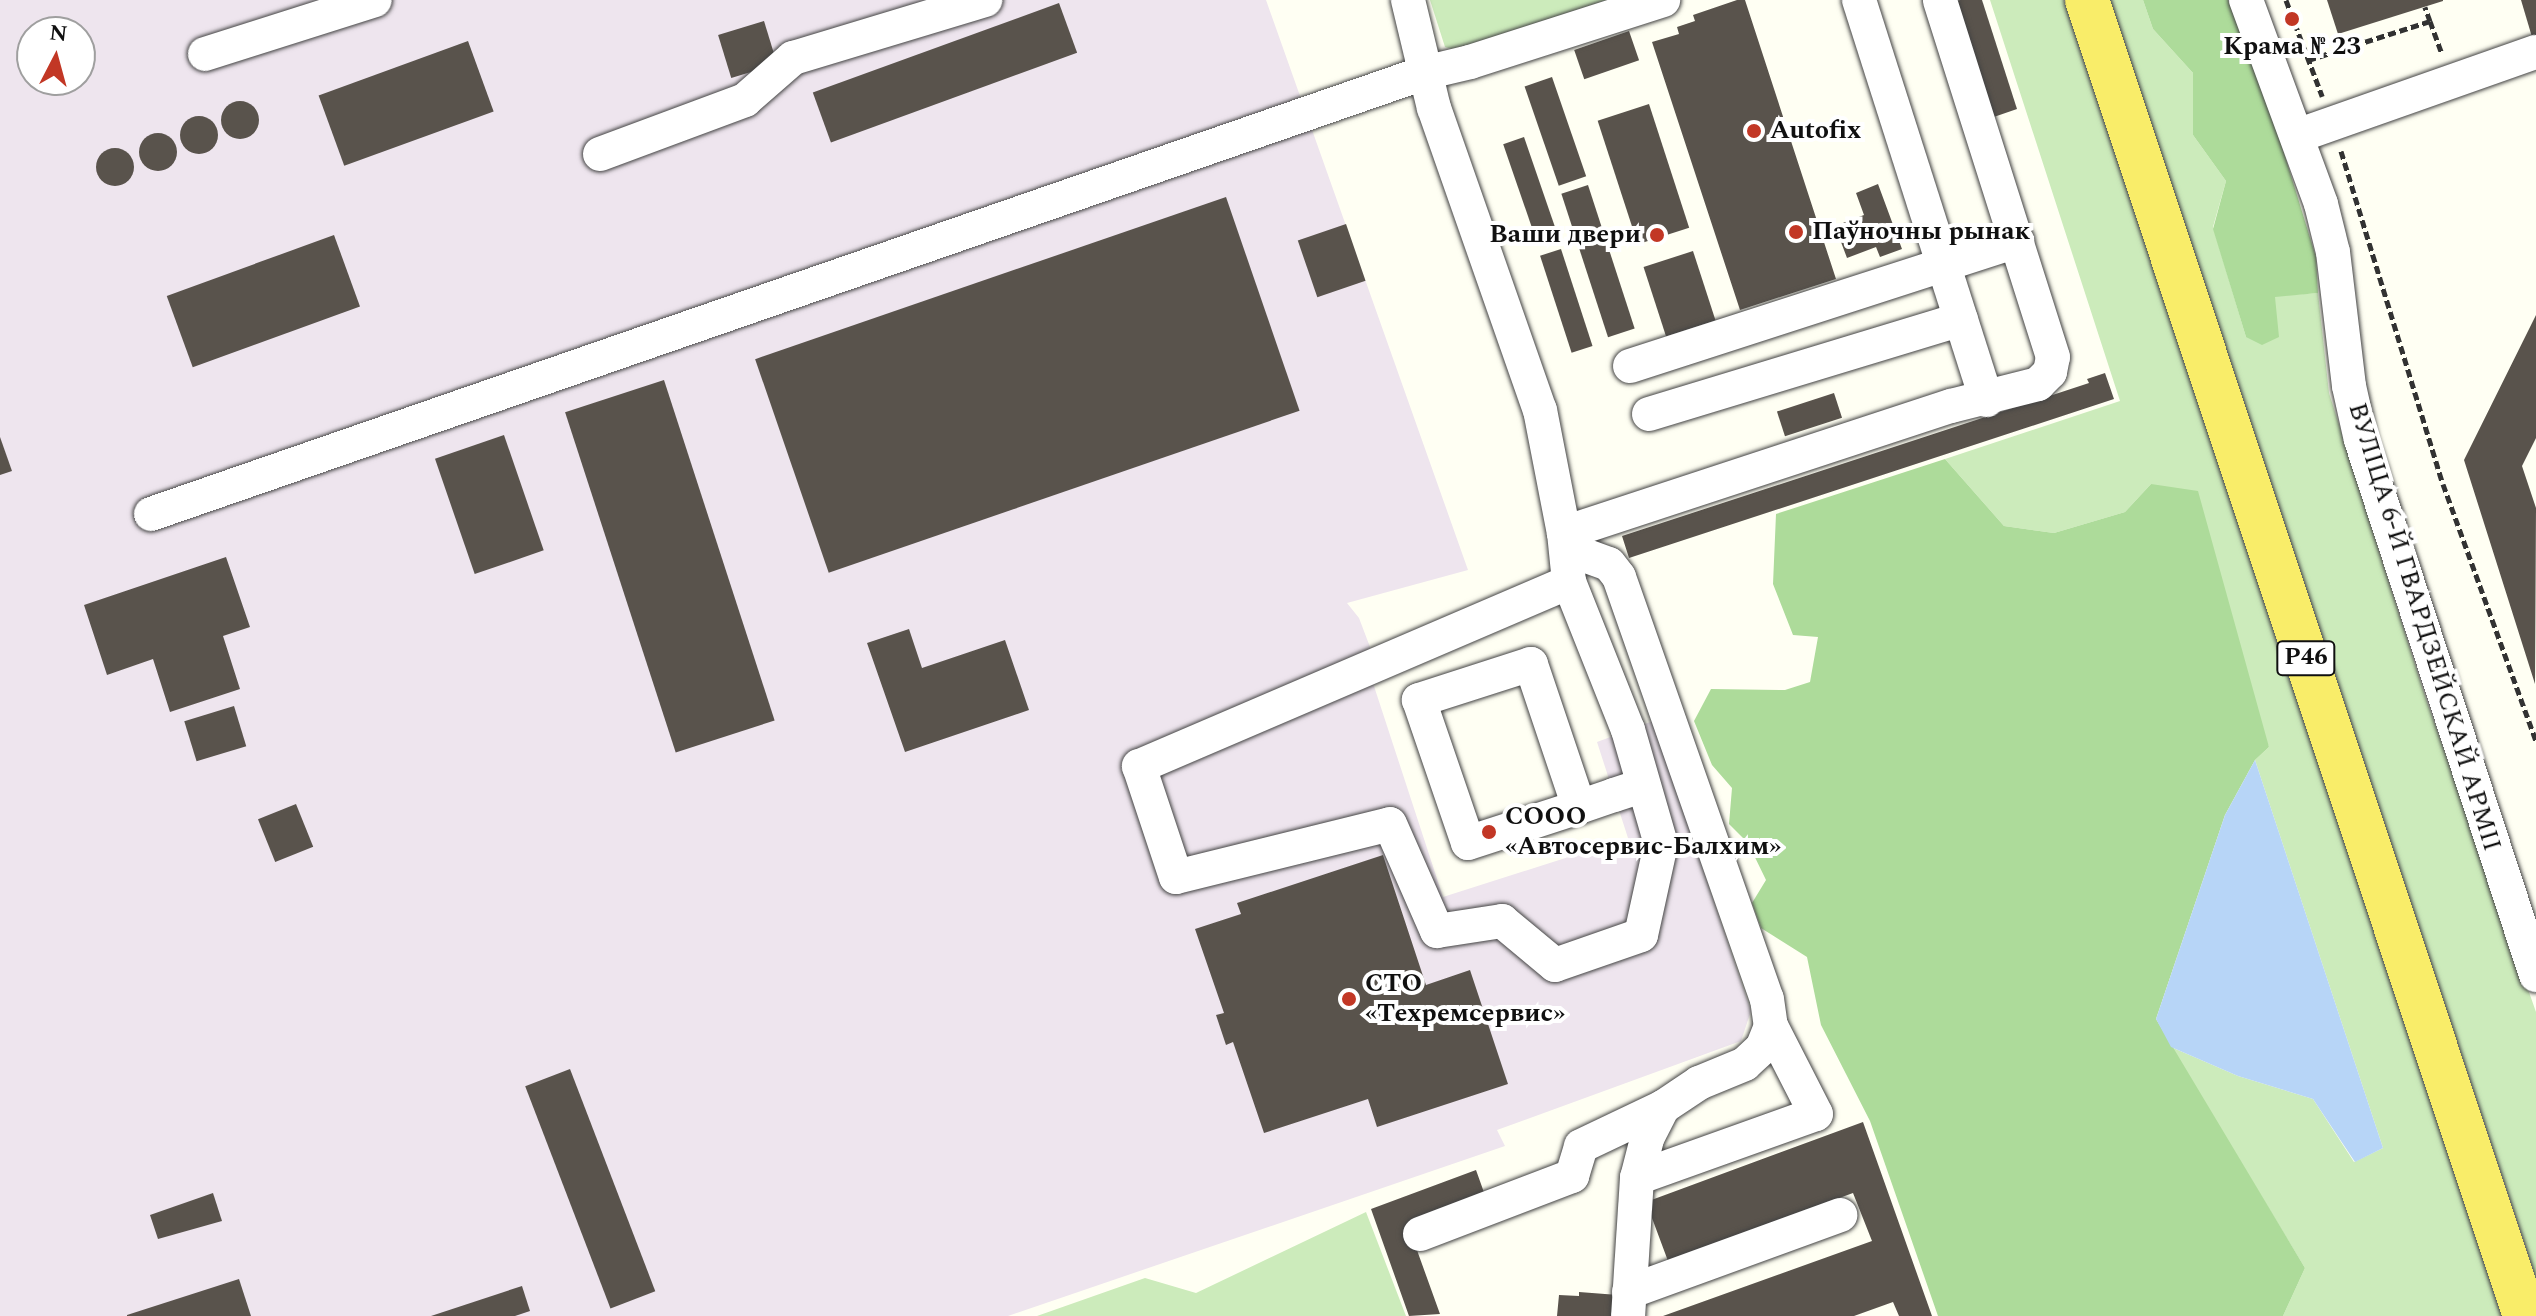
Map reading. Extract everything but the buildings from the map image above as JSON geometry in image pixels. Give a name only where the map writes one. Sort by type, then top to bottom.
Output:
[{"type":"main road","name":"Р46","points":[[2087,0],[2525,1316]]},
{"type":"street","points":[[205,54],[375,0]]},
{"type":"street","points":[[600,154],[745,100],[793,58],[985,0]]},
{"type":"street","points":[[1408,0],[1424,73],[1540,410],[1564,533],[1569,582],[1628,730],[1661,844],[1641,935],[1555,965],[1502,921],[1437,931],[1390,824],[1176,877],[1139,766],[1569,582]]},
{"type":"street","points":[[151,514],[1424,73],[1470,62],[1663,0]]},
{"type":"street","points":[[1859,0],[1987,400]]},
{"type":"street","points":[[1564,533],[1951,406],[1987,400],[2038,384],[2050,372],[2053,357],[1940,0]]},
{"type":"street","name":"ВУЛІЦА 6-Й ГВАРДЗЕЙСКАЙ АРМІІ","points":[[2246,0],[2297,136],[2333,252],[2349,386],[2361,440],[2536,975]]},
{"type":"street","points":[[2297,136],[2536,52]]},
{"type":"street","points":[[1630,366],[2017,241]]},
{"type":"street","points":[[1649,414],[1961,319]]},
{"type":"street","points":[[1564,533],[1573,551],[1609,564],[1619,577],[1767,999],[1771,1026],[1816,1114],[1637,1178]]},
{"type":"street","points":[[1579,807],[1531,664],[1419,700],[1468,843],[1579,807],[1642,786]]},
{"type":"street","points":[[1420,1234],[1572,1176],[1581,1146],[1663,1107],[1699,1083],[1745,1064],[1762,1048],[1771,1026]]},
{"type":"street","points":[[1663,1107],[1647,1139],[1637,1178],[1629,1304],[1840,1215]]},
{"type":"path","points":[[2286,0],[2333,123],[2443,484],[2536,741]]},
{"type":"path","points":[[2308,60],[2430,21],[2425,7]]},
{"type":"shaded area","points":[[0,0],[1266,0],[1468,570],[1347,603],[1359,618],[1381,676],[1372,680],[1443,897],[1628,838],[1597,742],[1653,721],[1751,1011],[1741,1041],[1497,1130],[1505,1146],[1008,1316],[0,1316]]},
{"type":"green space","points":[[1430,0],[1607,0],[1455,50],[1445,47]]},
{"type":"green space","points":[[1990,0],[2064,0],[2193,377],[2503,1316],[2283,1316],[2305,1268],[2171,1047],[2238,1076],[2313,1099],[2354,1162],[2383,1148],[2255,760],[2269,747],[2151,484],[2125,512],[2054,533],[2004,526],[1945,459],[2120,401]]},
{"type":"green space","points":[[2109,0],[2143,0],[2153,29],[2193,73],[2193,135],[2226,181],[2213,227],[2246,337],[2274,296],[2318,293],[2329,393],[2425,696],[2536,1012],[2536,1278]]},
{"type":"green space","points":[[2143,0],[2228,0],[2281,143],[2316,257],[2318,293],[2275,297],[2279,337],[2262,345],[2246,337],[2213,229],[2226,181],[2193,135],[2193,73],[2153,29]]},
{"type":"green space","points":[[1945,459],[2004,526],[2054,533],[2125,512],[2151,484],[2198,491],[2269,747],[2255,760],[2225,815],[2156,1019],[2305,1268],[2283,1316],[1938,1316],[1870,1121],[1821,1025],[1807,957],[1761,928],[1752,903],[1766,880],[1748,843],[1729,824],[1732,788],[1712,765],[1694,721],[1711,689],[1785,690],[1810,682],[1818,637],[1793,635],[1773,584],[1776,514]]},
{"type":"green space","points":[[1366,1212],[1406,1316],[1037,1316],[1145,1278],[1196,1293]]},
{"type":"water","points":[[2255,760],[2383,1148],[2355,1162],[2313,1099],[2238,1076],[2171,1047],[2156,1019],[2225,815]]},
{"type":"place","name":"Крама № 23","points":[[2292,19]]},
{"type":"place","name":"Autofix","points":[[1754,131]]},
{"type":"place","name":"Паўночны рынак","points":[[1796,232]]},
{"type":"place","name":"Ваши двери","points":[[1657,235]]},
{"type":"place","name":"СООО «Автосервис-Балхим»","points":[[1489,832]]},
{"type":"place","name":"СТО «Техремсервис»","points":[[1349,999]]}]
